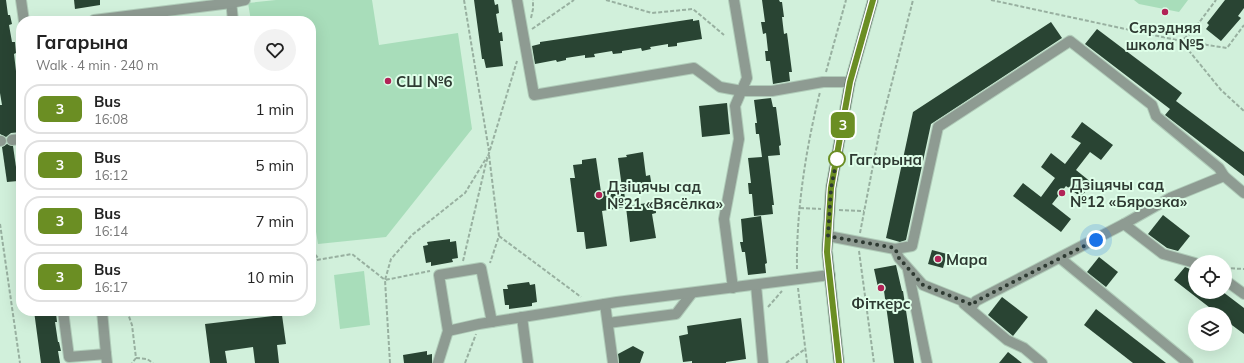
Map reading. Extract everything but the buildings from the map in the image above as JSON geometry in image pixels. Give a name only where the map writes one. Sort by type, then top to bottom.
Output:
[{"type":"main road","points":[[839,363],[827,252],[831,188],[850,82],[873,0]]},
{"type":"lane","points":[[21,0],[23,16]]},
{"type":"lane","points":[[124,16],[245,0]]},
{"type":"lane","points":[[518,0],[534,95],[694,68],[720,87],[742,92],[772,91],[823,82],[850,82]]},
{"type":"lane","points":[[733,288],[724,219],[739,139],[735,106],[747,78],[734,0]]},
{"type":"lane","points":[[231,2],[233,16]]},
{"type":"lane","points":[[828,236],[895,248],[912,246],[938,127],[1070,41],[1152,105],[1156,116],[1219,168],[1224,176],[1244,193]]},
{"type":"lane","points":[[895,248],[899,258],[923,285],[973,305],[976,301],[1060,258],[1170,198],[1224,176]]},
{"type":"lane","points":[[1124,224],[1163,254],[1188,261]]},
{"type":"lane","points":[[1060,258],[1188,363]]},
{"type":"lane","points":[[438,363],[448,331],[439,274],[480,268],[492,322]]},
{"type":"lane","points":[[908,268],[928,363]]},
{"type":"lane","points":[[448,331],[479,324],[605,304],[830,275]]},
{"type":"lane","points":[[756,285],[764,363]]},
{"type":"lane","points":[[1232,285],[1244,294]]},
{"type":"lane","points":[[608,323],[676,314],[692,293]]},
{"type":"lane","points":[[958,299],[1007,340],[1024,348],[1042,363]]},
{"type":"lane","points":[[605,304],[613,363]]},
{"type":"lane","points":[[64,316],[69,357],[106,358],[102,316]]},
{"type":"lane","points":[[522,317],[528,363]]},
{"type":"path","points":[[464,0],[489,153],[499,236],[483,282]]},
{"type":"path","points":[[530,21],[533,9],[533,0]]},
{"type":"path","points":[[525,38],[526,33],[574,0]]},
{"type":"path","points":[[606,0],[652,13],[693,8],[724,35]]},
{"type":"path","points":[[807,363],[797,280],[797,250],[801,202],[811,126],[846,0]]},
{"type":"path","points":[[874,363],[858,241],[880,129],[913,0]]},
{"type":"path","points":[[991,0],[1182,41],[1227,48],[1244,25]]},
{"type":"path","points":[[1182,41],[1192,32],[1216,0]]},
{"type":"path","points":[[1182,41],[1221,90],[1244,111]]},
{"type":"path","points":[[462,264],[489,153],[518,58]]},
{"type":"path","points":[[390,363],[385,280],[392,259],[412,235],[465,193],[489,153]]},
{"type":"path","points":[[0,224],[20,363]]},
{"type":"path","points":[[499,236],[585,299]]},
{"type":"path","points":[[316,260],[352,254],[385,280],[431,271]]},
{"type":"path","points":[[316,255],[319,259]]},
{"type":"path","points":[[1232,268],[1244,269]]},
{"type":"path","points":[[759,318],[785,288]]},
{"type":"path","points":[[129,316],[132,325],[136,358],[132,363]]},
{"type":"path","points":[[464,363],[479,324]]},
{"type":"path","points":[[786,363],[805,349]]},
{"type":"path","points":[[136,358],[147,359],[153,363]]},
{"type":"green space","name":"СШ №6","points":[[276,0],[372,0],[379,45],[458,33],[472,129],[386,237],[318,244],[316,232],[316,16],[250,16],[248,3]]},
{"type":"green space","points":[[1134,0],[1188,0],[1179,12],[1139,4]]},
{"type":"green space","points":[[364,271],[370,325],[340,329],[334,275]]},
{"type":"bus line","name":"3","points":[[839,363],[827,252],[831,188],[850,82],[873,0]]},
{"type":"place","name":"Сярэдняя школа №5","points":[[1165,12]]},
{"type":"place","name":"СШ №6","points":[[388,81]]},
{"type":"place","name":"Гагарына","points":[[837,159]]},
{"type":"place","name":"Дзіцячы сад №12 «Бярозка»","points":[[1062,193]]},
{"type":"place","name":"Дзіцячы сад №21 «Вясёлка»","points":[[599,195]]},
{"type":"place","name":"Мара","points":[[938,259]]},
{"type":"place","name":"Фіткерс","points":[[881,288]]},
{"type":"route","points":[[837,159],[831,188],[828,236],[895,248],[899,258],[923,285],[973,305],[976,301],[1096,240]]}]
